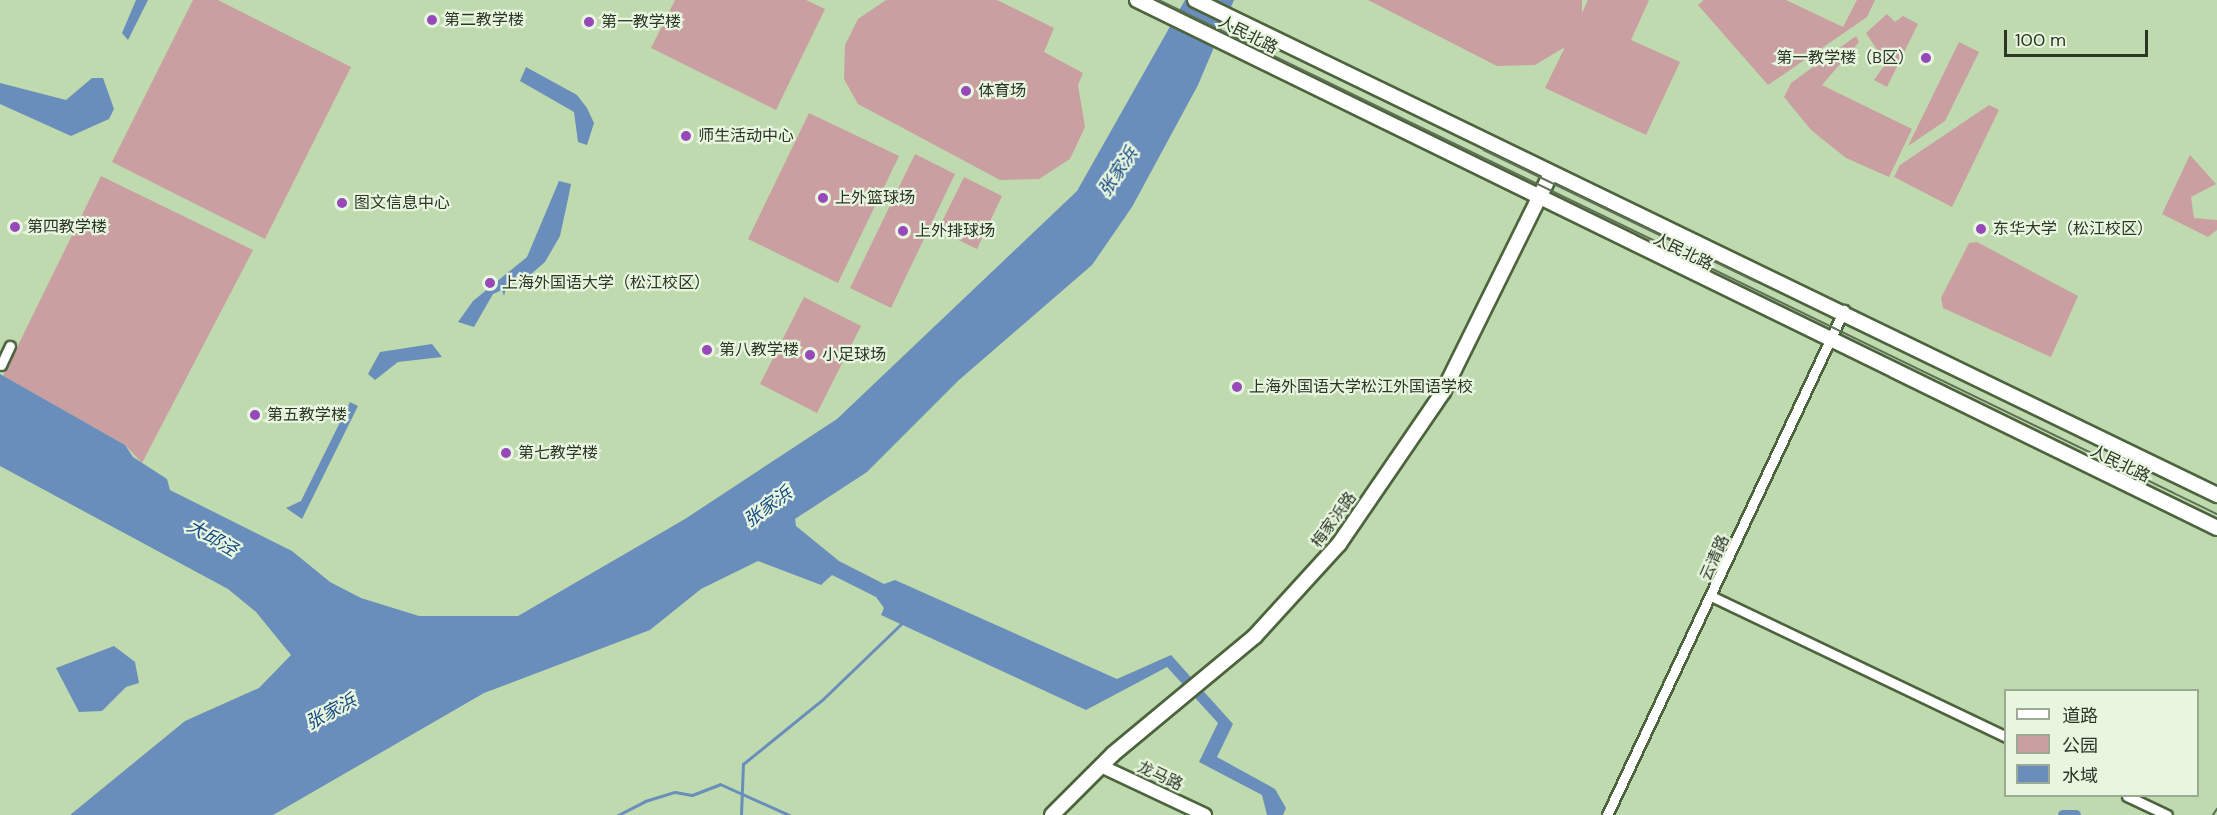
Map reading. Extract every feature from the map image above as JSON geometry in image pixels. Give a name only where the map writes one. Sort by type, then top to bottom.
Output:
[{"type":"main road","name":"人民北路","points":[[1137,0],[1829,343],[2217,528]]},
{"type":"main road","name":"人民北路","points":[[1196,0],[1551,173],[1844,310],[2217,495]]},
{"type":"main road","name":"梅家浜路","points":[[1052,815],[1101,766],[1202,681],[1298,593],[1340,544],[1443,392],[1551,173]]},
{"type":"street","name":"云清路","points":[[1607,815],[1713,597],[1844,310]]},
{"type":"street","points":[[1,365],[10,346]]},
{"type":"street","points":[[1713,597],[2004,736]]},
{"type":"street","name":"龙马路","points":[[1101,766],[1205,815]]},
{"type":"street","points":[[2131,797],[2167,815]]},
{"type":"green space","points":[[193,0],[218,0],[351,67],[265,239],[112,162]]},
{"type":"green space","points":[[675,0],[806,0],[825,9],[776,110],[651,48]]},
{"type":"green space","name":"体育场","points":[[886,0],[997,0],[1054,28],[1044,52],[1083,73],[1078,85],[1085,127],[1070,159],[1039,179],[1000,180],[858,104],[844,79],[845,45],[858,19]]},
{"type":"green space","points":[[1368,0],[1582,0],[1582,13],[1588,0],[1649,0],[1631,40],[1680,62],[1646,135],[1545,88],[1565,47],[1535,65],[1497,66]]},
{"type":"green space","points":[[1704,0],[1786,0],[1843,27],[1857,0],[1875,0],[1867,17],[1768,85],[1698,5]]},
{"type":"green space","points":[[1887,14],[1895,22],[1903,16],[1918,24],[1887,87],[1874,80],[1886,63],[1866,33]]},
{"type":"green space","points":[[1856,36],[1859,42],[1822,85],[1912,129],[1889,177],[1846,158],[1811,130],[1784,97],[1791,83]]},
{"type":"green space","points":[[1959,42],[1979,52],[1945,121],[1908,146]]},
{"type":"green space","points":[[1989,105],[1999,110],[1952,207],[1894,177],[1900,165]]},
{"type":"green space","name":"上外篮球场","points":[[809,113],[899,156],[838,283],[748,239]]},
{"type":"green space","name":"上外排球场","points":[[915,154],[955,174],[891,308],[850,288]]},
{"type":"green space","points":[[2190,155],[2216,184],[2191,197],[2194,218],[2217,220],[2217,230],[2208,237],[2162,214]]},
{"type":"green space","points":[[101,176],[253,250],[142,463],[125,445],[3,376]]},
{"type":"green space","points":[[964,177],[1002,196],[977,249],[938,230]]},
{"type":"green space","points":[[1977,242],[2078,296],[2051,357],[1943,308],[1941,298],[1969,243]]},
{"type":"green space","name":"小足球场","points":[[804,297],[861,326],[817,413],[760,384]]},
{"type":"water","points":[[136,0],[148,0],[128,40],[122,33]]},
{"type":"water","points":[[1185,0],[1234,0],[1198,85],[1132,207],[1092,265],[959,380],[867,472],[795,519],[796,526],[839,561],[884,584],[895,580],[1117,679],[1171,655],[1233,724],[1217,757],[1275,789],[1286,808],[1283,815],[1267,815],[1262,795],[1199,762],[1218,723],[1167,667],[1086,710],[881,615],[884,608],[876,597],[832,575],[821,585],[758,561],[701,589],[650,630],[484,693],[273,815],[70,815],[185,721],[259,688],[291,655],[256,612],[228,589],[0,466],[0,374],[125,445],[133,457],[167,479],[170,490],[292,551],[330,582],[361,598],[419,616],[518,616],[685,519],[837,419],[1077,191]]},
{"type":"water","points":[[526,67],[577,95],[587,108],[594,123],[587,145],[578,142],[574,112],[520,81]]},
{"type":"water","points":[[92,78],[103,78],[114,109],[109,119],[71,136],[0,104],[0,83],[66,100]]},
{"type":"water","points":[[559,181],[571,184],[560,236],[545,262],[522,282],[507,285],[504,296],[502,290],[493,294],[474,327],[458,322],[473,301],[527,257]]},
{"type":"water","points":[[432,344],[442,357],[398,362],[375,380],[368,374],[380,352]]},
{"type":"water","points":[[350,402],[358,406],[302,519],[286,508],[301,501]]},
{"type":"water","points":[[114,646],[135,662],[139,683],[126,687],[102,711],[79,712],[56,668]]},
{"type":"waterway","points":[[741,815],[743,764],[823,699],[906,619]]},
{"type":"waterway","points":[[618,815],[645,801],[675,792],[692,795],[720,784],[789,815]]},
{"type":"waterway","points":[[2063,815],[2076,815]]},
{"type":"tram line","points":[[1159,0],[2217,514]]},
{"type":"tram line","points":[[1484,150],[1757,282]]},
{"type":"tram line","points":[[2213,815],[2217,809]]},
{"type":"place","name":"第二教学楼","points":[[432,20]]},
{"type":"place","name":"第一教学楼","points":[[589,22]]},
{"type":"place","name":"第一教学楼（B区）","points":[[1926,58]]},
{"type":"place","name":"体育场","points":[[966,91]]},
{"type":"place","name":"师生活动中心","points":[[686,136]]},
{"type":"place","name":"上外篮球场","points":[[823,198]]},
{"type":"place","name":"图文信息中心","points":[[342,203]]},
{"type":"place","name":"第四教学楼","points":[[15,227]]},
{"type":"place","name":"东华大学（松江校区）","points":[[1981,229]]},
{"type":"place","name":"上外排球场","points":[[903,231]]},
{"type":"place","name":"上海外国语大学（松江校区）","points":[[490,283]]},
{"type":"place","name":"第八教学楼","points":[[707,350]]},
{"type":"place","name":"小足球场","points":[[810,355]]},
{"type":"place","name":"上海外国语大学松江外国语学校","points":[[1237,387]]},
{"type":"place","name":"第五教学楼","points":[[255,415]]},
{"type":"place","name":"第七教学楼","points":[[506,453]]},
{"type":"water label","name":"张家浜","points":[[1118,172]]},
{"type":"water label","name":"张家浜","points":[[768,507]]},
{"type":"water label","name":"大邱泾","points":[[212,538]]},
{"type":"water label","name":"张家浜","points":[[331,712]]}]
